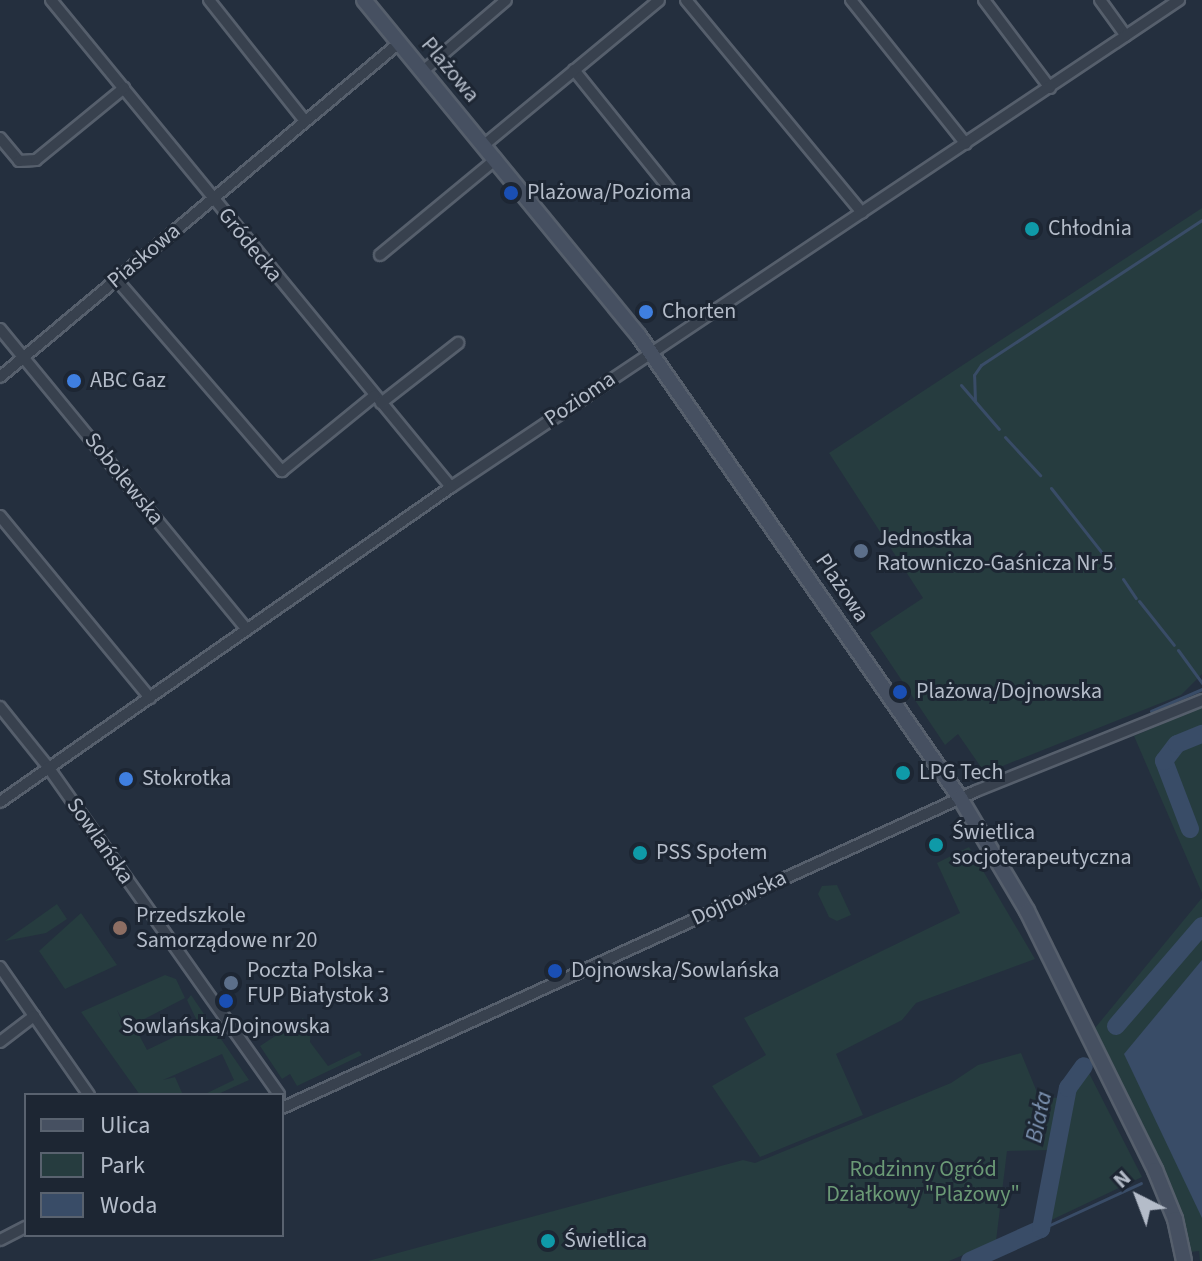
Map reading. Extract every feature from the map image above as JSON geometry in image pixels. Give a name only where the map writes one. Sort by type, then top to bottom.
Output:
[{"type":"street","name":"Gródecka","points":[[51,0],[451,487]]},
{"type":"street","points":[[209,0],[305,121]]},
{"type":"street","name":"Plażowa","points":[[364,0],[651,352],[960,798],[1010,878],[1155,1170],[1175,1219],[1184,1261]]},
{"type":"street","points":[[423,71],[506,0]]},
{"type":"street","points":[[484,145],[659,0]]},
{"type":"street","points":[[686,0],[862,213]]},
{"type":"street","points":[[851,0],[966,144]]},
{"type":"street","points":[[984,0],[1050,88]]},
{"type":"street","points":[[1100,0],[1126,36]]},
{"type":"street","name":"Pozioma","points":[[0,802],[451,487],[1179,0]]},
{"type":"street","name":"Piaskowa","points":[[0,377],[399,43]]},
{"type":"street","points":[[574,70],[673,193]]},
{"type":"street","points":[[0,138],[19,161],[36,160],[124,88]]},
{"type":"street","points":[[380,255],[496,159]]},
{"type":"street","points":[[116,279],[282,471],[458,343]]},
{"type":"street","name":"Sobolewska","points":[[0,329],[247,630]]},
{"type":"street","points":[[0,516],[150,698]]},
{"type":"street","name":"Dojnowska","points":[[284,1101],[960,798],[1202,700]]},
{"type":"street","name":"Sowlańska","points":[[0,707],[48,767],[276,1093]]},
{"type":"street","points":[[0,967],[88,1093]]},
{"type":"street","points":[[0,1042],[34,1016]]},
{"type":"street","points":[[0,1240],[24,1228]]},
{"type":"green space","points":[[1202,208],[1202,674],[1181,695],[985,773],[958,734],[945,745],[870,633],[923,598],[829,453]]},
{"type":"green space","points":[[1202,707],[1202,893],[1134,736]]},
{"type":"green space","points":[[969,847],[1035,959],[916,1003],[902,1020],[836,1054],[863,1115],[760,1157],[712,1086],[766,1055],[744,1018],[960,913],[937,863]]},
{"type":"green space","points":[[837,885],[851,915],[837,921],[829,917],[818,894],[822,886]]},
{"type":"green space","points":[[1202,898],[1200,1261],[1199,1251],[1190,1252],[1169,1180],[1095,1028]]},
{"type":"green space","points":[[57,904],[67,919],[46,933],[5,941]]},
{"type":"green space","points":[[81,913],[117,965],[65,989],[39,951]]},
{"type":"green space","points":[[165,975],[176,979],[185,998],[127,1028],[117,1010],[125,1029],[137,1031],[147,1050],[199,1025],[187,1000],[191,995],[249,1080],[220,1093],[207,1093],[234,1080],[222,1054],[163,1080],[175,1077],[182,1093],[139,1093],[81,1012]]},
{"type":"green space","points":[[303,1018],[311,1030],[310,1042],[328,1066],[359,1051],[362,1055],[297,1086],[290,1074],[282,1079],[260,1046]]},
{"type":"green space","name":"Rodzinny Ogród Działkowy \"Plażowy\"","points":[[1021,1053],[1039,1097],[1063,1098],[1052,1150],[1007,1151],[996,1241],[949,1261],[368,1261],[743,1160],[755,1163],[951,1083],[978,1065]]},
{"type":"green space","points":[[1088,1071],[1142,1177],[1043,1224],[1072,1089]]},
{"type":"water","points":[[1202,960],[1202,1218],[1124,1054]]},
{"type":"waterway","points":[[975,401],[974,375],[981,365],[1202,220]]},
{"type":"waterway","points":[[961,385],[999,429]]},
{"type":"waterway","points":[[1005,437],[1040,475]]},
{"type":"waterway","points":[[1051,488],[1114,568]]},
{"type":"waterway","points":[[1123,579],[1136,598]]},
{"type":"waterway","points":[[1139,601],[1174,645]]},
{"type":"waterway","points":[[1178,650],[1202,683]]},
{"type":"waterway","points":[[1151,711],[1202,689]]},
{"type":"waterway","name":"Biała","points":[[1190,829],[1164,761],[1177,744],[1202,734]]},
{"type":"waterway","name":"Biała","points":[[1116,1026],[1202,926]]},
{"type":"waterway","name":"Biała","points":[[970,1261],[1041,1229],[1068,1088],[1084,1066]]},
{"type":"waterway","name":"Biała","points":[[1041,1229],[1141,1183]]},
{"type":"place","name":"Plażowa/Pozioma","points":[[511,193]]},
{"type":"place","name":"Chłodnia","points":[[1032,229]]},
{"type":"place","name":"Chorten","points":[[646,312]]},
{"type":"place","name":"ABC Gaz","points":[[74,381]]},
{"type":"place","name":"Jednostka Ratowniczo-Gaśnicza Nr 5","points":[[861,551]]},
{"type":"place","name":"Plażowa/Dojnowska","points":[[900,692]]},
{"type":"place","name":"LPG Tech","points":[[903,773]]},
{"type":"place","name":"Stokrotka","points":[[126,779]]},
{"type":"place","name":"Świetlica socjoterapeutyczna","points":[[936,845]]},
{"type":"place","name":"PSS Społem","points":[[640,853]]},
{"type":"place","name":"Przedszkole Samorządowe nr 20","points":[[120,928]]},
{"type":"place","name":"Dojnowska/Sowlańska","points":[[555,971]]},
{"type":"place","name":"Poczta Polska - FUP Białystok 3","points":[[231,983]]},
{"type":"place","name":"Sowlańska/Dojnowska","points":[[226,1001]]},
{"type":"place","name":"Świetlica","points":[[548,1241]]}]
